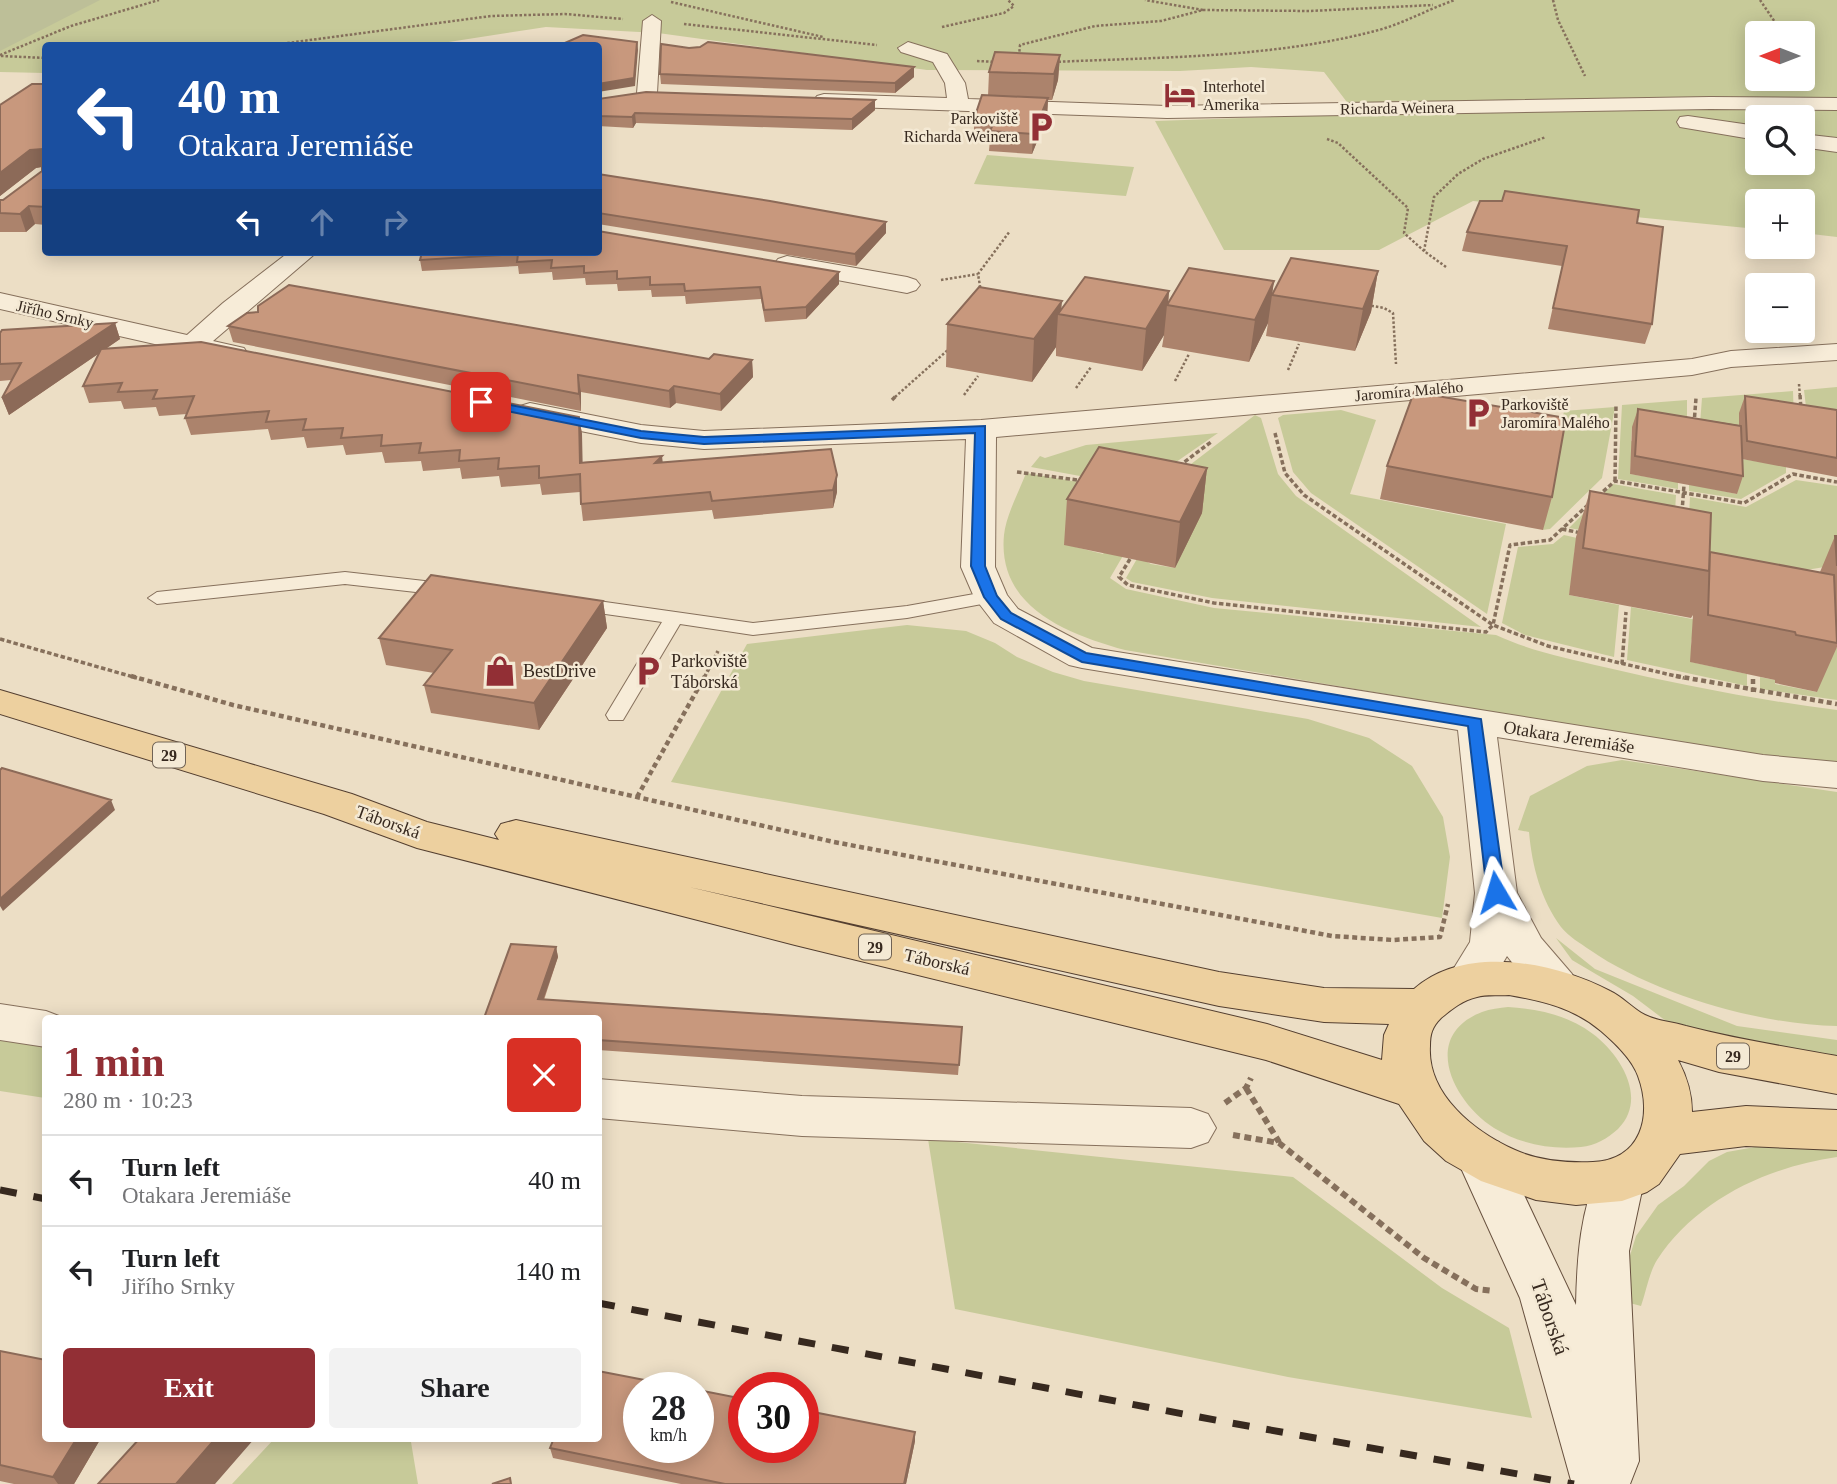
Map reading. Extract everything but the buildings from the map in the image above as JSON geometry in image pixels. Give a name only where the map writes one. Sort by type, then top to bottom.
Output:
[{"type":"main road","name":"Táborská","points":[[0,702],[338,804],[416,834],[795,929],[1267,1042],[1413,1089]]},
{"type":"main road","name":"Táborská","points":[[338,804],[420,813],[1219,989],[1324,1005],[1420,1007]]},
{"type":"main road","name":"29","points":[[1509,978],[1556,986],[1594,1003],[1630,1029],[1658,1063],[1670,1100],[1665,1135],[1651,1161],[1619,1181],[1578,1185],[1541,1180],[1514,1172],[1481,1157],[1442,1128],[1413,1089],[1404,1051],[1409,1028],[1420,1007],[1436,995],[1469,981],[1509,978]]},
{"type":"main road","name":"29","points":[[1630,1029],[1719,1054],[1837,1075]]},
{"type":"main road","points":[[1665,1135],[1745,1126],[1837,1130]]},
{"type":"street","points":[[622,97],[657,94],[652,21]]},
{"type":"street","points":[[908,48],[940,58],[955,83],[958,105]]},
{"type":"street","name":"Richarda Weinera","points":[[809,100],[1145,112],[1837,104]]},
{"type":"street","points":[[1607,106],[1628,113],[1745,131]]},
{"type":"street","points":[[1815,142],[1837,145]]},
{"type":"street","points":[[192,345],[232,309],[300,256]]},
{"type":"street","points":[[759,260],[907,285]]},
{"type":"street","name":"Jiřího Srnky","points":[[0,301],[267,360]]},
{"type":"street","name":"Jaromíra Malého","points":[[981,429],[1244,408],[1446,387],[1692,367],[1731,359],[1837,352]]},
{"type":"street","points":[[508,408],[641,434],[704,440],[981,429]]},
{"type":"street","name":"Otakara Jeremiáše","points":[[981,429],[978,566],[991,597],[1006,616],[1082,657],[1763,768],[1837,775]]},
{"type":"street","points":[[1469,981],[1492,943],[1496,892],[1476,723]]},
{"type":"street","points":[[1496,892],[1524,948],[1556,986]]},
{"type":"street","points":[[0,1022],[42,1028]]},
{"type":"street","points":[[602,1098],[802,1116],[1191,1128]]},
{"type":"street","name":"Táborská","points":[[1481,1157],[1547,1298],[1601,1484]]},
{"type":"street","points":[[1611,1484],[1603,1251],[1619,1181]]},
{"type":"lane","points":[[156,598],[345,578],[467,591]]},
{"type":"lane","points":[[562,602],[753,629],[907,612],[991,597]]},
{"type":"lane","points":[[616,715],[675,617]]},
{"type":"path","points":[[0,55],[71,26],[159,0]]},
{"type":"path","points":[[1144,0],[1203,10],[1310,11],[1438,5]]},
{"type":"path","points":[[1046,62],[1225,53],[1318,44],[1379,30],[1455,0]]},
{"type":"path","points":[[1424,251],[1434,197],[1458,174],[1483,159],[1592,120],[1607,106],[1580,70],[1558,20],[1553,0]]},
{"type":"path","points":[[1760,0],[1774,21]]},
{"type":"path","points":[[671,1],[803,30],[830,40]]},
{"type":"path","points":[[1018,63],[1020,45],[1095,26],[1161,21],[1203,10]]},
{"type":"path","points":[[295,42],[491,16],[565,15],[652,21],[908,48]]},
{"type":"path","points":[[0,55],[42,58]]},
{"type":"path","points":[[940,58],[1005,62]]},
{"type":"path","points":[[1263,111],[1290,125],[1338,143],[1408,208],[1404,233],[1446,267]]},
{"type":"path","points":[[982,296],[978,274],[1010,231]]},
{"type":"path","points":[[1359,304],[1384,308],[1393,313],[1396,367]]},
{"type":"path","points":[[892,400],[954,344]]},
{"type":"path","points":[[1286,374],[1299,344]]},
{"type":"path","points":[[1174,382],[1189,354]]},
{"type":"path","points":[[1796,356],[1801,422]]},
{"type":"path","points":[[1076,388],[1091,367]]},
{"type":"path","points":[[1692,367],[1696,395],[1693,435]]},
{"type":"path","points":[[964,395],[978,376]]},
{"type":"path","points":[[1130,559],[1119,578],[1128,585],[1214,603],[1486,632],[1493,625],[1510,545],[1550,540],[1615,481],[1616,402]]},
{"type":"path","points":[[1272,424],[1285,473],[1304,495],[1493,625],[1521,640],[1753,692],[1837,704]]},
{"type":"path","points":[[1176,468],[1218,437]]},
{"type":"path","points":[[980,471],[1030,472],[1093,483]]},
{"type":"path","points":[[1615,481],[1744,503],[1793,472],[1837,482]]},
{"type":"path","points":[[1682,516],[1684,485]]},
{"type":"path","points":[[1561,529],[1587,534]]},
{"type":"path","points":[[1622,664],[1626,612]]},
{"type":"path","points":[[0,639],[233,705],[834,842],[1332,936],[1393,940],[1440,937],[1452,889],[1496,892]]},
{"type":"path","points":[[637,797],[670,742],[721,646]]},
{"type":"path","points":[[1753,679],[1753,692]]},
{"type":"path","points":[[1246,1088],[1279,1143],[1424,1258],[1476,1289],[1547,1298]]},
{"type":"path","points":[[1191,1128],[1279,1143]]},
{"type":"green space","points":[[0,0],[1837,0],[1837,237],[1815,234],[1815,189],[1745,189],[1745,228],[1473,201],[1379,250],[1224,250],[1155,121],[1356,114],[1324,72],[1251,67],[1180,71],[927,70],[658,33],[546,27],[449,42],[42,42],[42,73],[0,72]]},
{"type":"green space","points":[[0,0],[100,0],[0,51]]},
{"type":"green space","points":[[987,155],[1134,167],[1126,196],[974,184]]},
{"type":"green space","points":[[1837,387],[1837,428],[1808,424],[1804,390]]},
{"type":"green space","points":[[1793,391],[1794,422],[1739,413],[1739,427],[1699,437],[1702,398]]},
{"type":"green space","points":[[1687,400],[1687,435],[1632,427],[1631,441],[1636,442],[1630,474],[1678,482],[1678,489],[1618,479],[1622,405]]},
{"type":"green space","points":[[1615,407],[1602,478],[1550,529],[1542,530],[1564,411]]},
{"type":"green space","points":[[1341,410],[1376,420],[1350,494],[1506,524],[1487,614],[1311,493],[1293,472],[1278,418],[1283,415]]},
{"type":"green space","points":[[1255,415],[1261,418],[1278,474],[1296,496],[1481,627],[1212,598],[1132,582],[1126,578],[1138,557],[1151,564],[1175,568],[1200,514],[1152,494]]},
{"type":"green space","points":[[1218,433],[1140,487],[1031,467],[1040,456],[1045,458],[1086,445]]},
{"type":"green space","points":[[1735,458],[1786,466],[1786,473],[1741,499],[1689,491],[1689,484],[1737,494]]},
{"type":"green space","points":[[1026,473],[1137,492],[1096,492],[1064,544],[1103,554],[1106,550],[1124,554],[1110,578],[1126,589],[1214,608],[1496,635],[1549,654],[1633,674],[1749,697],[1837,710],[1837,763],[1791,759],[1485,711],[1125,650],[1103,643],[1059,626],[1040,614],[1024,599],[1012,581],[1005,560],[1005,527]]},
{"type":"green space","points":[[1796,480],[1837,486],[1837,565],[1806,570],[1687,548],[1690,497],[1746,507]]},
{"type":"green space","points":[[1613,484],[1676,495],[1673,546],[1569,528]]},
{"type":"green space","points":[[1564,535],[1577,538],[1574,555],[1579,556],[1569,595],[1619,605],[1614,657],[1525,635],[1502,623],[1518,547],[1553,544]]},
{"type":"green space","points":[[1631,607],[1697,620],[1691,642],[1691,662],[1747,674],[1747,686],[1627,660]]},
{"type":"green space","points":[[907,625],[966,631],[995,643],[1017,657],[1084,681],[1308,719],[1369,738],[1412,766],[1443,817],[1450,857],[1442,918],[671,782],[747,644]]},
{"type":"green space","points":[[1814,643],[1837,648],[1837,700],[1760,689],[1760,677],[1775,680],[1775,684],[1817,692]]},
{"type":"green space","points":[[1622,760],[1837,792],[1837,1026],[1775,1020],[1676,993],[1616,966],[1575,940],[1561,927],[1548,906],[1539,882],[1529,832],[1518,830],[1530,796],[1587,766]]},
{"type":"green space","points":[[1556,938],[1595,969],[1737,1026],[1837,1040],[1837,1061],[1719,1043],[1666,1021],[1633,996],[1572,960]]},
{"type":"green space","points":[[1508,1007],[1542,1011],[1574,1022],[1593,1034],[1613,1053],[1631,1091],[1627,1117],[1618,1129],[1601,1141],[1586,1146],[1558,1148],[1514,1138],[1479,1117],[1456,1086],[1449,1069],[1448,1052],[1452,1037],[1463,1023],[1482,1012]]},
{"type":"green space","points":[[0,1038],[42,1046],[42,1098],[0,1091]]},
{"type":"green space","points":[[928,1139],[1293,1177],[1442,1288],[1509,1328],[1532,1418],[1288,1377],[955,1309]]},
{"type":"green space","points":[[1755,1147],[1837,1147],[1837,1157],[1785,1169],[1760,1178],[1713,1204],[1673,1239],[1657,1260],[1641,1306],[1626,1302],[1628,1262],[1636,1236],[1658,1205],[1684,1186],[1709,1161],[1727,1152]]},
{"type":"green space","points":[[271,1442],[411,1442],[418,1484],[232,1484]]},
{"type":"railway","points":[[0,1190],[42,1198]]},
{"type":"railway","points":[[602,1304],[1231,1423],[1574,1484]]},
{"type":"place","name":"Interhotel Amerika","points":[[1180,95]]},
{"type":"place","name":"Parkoviště Richarda Weinera","points":[[1041,127]]},
{"type":"place","name":"Parkoviště Jaromíra Malého","points":[[1478,413]]},
{"type":"place","name":"BestDrive","points":[[500,671]]},
{"type":"place","name":"Parkoviště Táborská","points":[[648,671]]},
{"type":"route","points":[[481,402],[641,434],[704,440],[981,429],[978,566],[991,597],[1006,616],[1082,657],[1476,723],[1496,892]]}]
